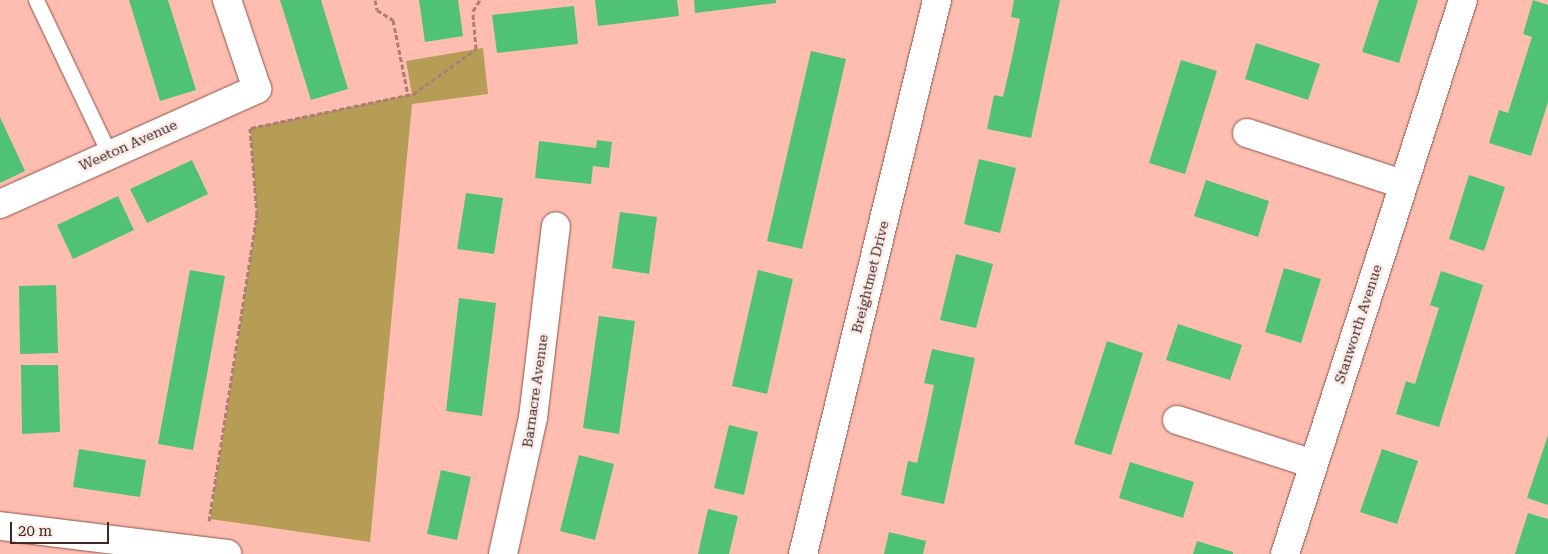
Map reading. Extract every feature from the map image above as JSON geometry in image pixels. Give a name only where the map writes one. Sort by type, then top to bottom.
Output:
[{"type":"street","name":"Weeton Avenue","points":[[0,204],[109,153],[230,99],[257,89],[227,0]]},
{"type":"street","name":"Breightmet Drive","points":[[803,554],[937,0]]},
{"type":"street","name":"Stanworth Avenue","points":[[1285,554],[1402,184],[1463,0]]},
{"type":"street","points":[[1247,133],[1402,184]]},
{"type":"street","name":"Barnacre Avenue","points":[[503,554],[534,418],[556,226]]},
{"type":"street","points":[[1177,420],[1313,464]]},
{"type":"street","points":[[0,526],[216,552]]},
{"type":"lane","points":[[36,0],[109,153]]},
{"type":"path","points":[[375,0],[377,10],[393,20],[408,95]]},
{"type":"path","points":[[250,128],[408,95],[476,49],[473,11],[480,0]]},
{"type":"path","points":[[216,552],[257,215],[250,128],[230,99]]},
{"type":"shaded area","points":[[483,48],[488,94],[412,104],[370,542],[210,519],[257,215],[250,128],[412,94],[406,61]]},
{"type":"building","points":[[129,0],[168,0],[196,90],[160,101]]},
{"type":"building","points":[[280,0],[321,0],[348,89],[311,100]]},
{"type":"building","points":[[419,0],[458,0],[463,36],[425,42]]},
{"type":"building","points":[[595,0],[677,0],[679,16],[598,26]]},
{"type":"building","points":[[694,0],[776,0],[776,3],[695,13]]},
{"type":"building","points":[[1014,0],[1060,0],[1031,138],[987,129],[994,95],[1003,97],[1012,58],[1020,19],[1011,17]]},
{"type":"building","points":[[1379,0],[1418,0],[1399,63],[1362,52]]},
{"type":"building","points":[[1533,0],[1548,5],[1548,102],[1531,156],[1489,143],[1499,110],[1508,113],[1532,37],[1523,34]]},
{"type":"building","points":[[574,6],[578,44],[497,53],[492,15]]},
{"type":"building","points":[[1256,43],[1320,64],[1308,100],[1245,79]]},
{"type":"building","points":[[811,51],[846,59],[802,249],[767,241]]},
{"type":"building","points":[[1181,60],[1217,71],[1185,174],[1149,163]]},
{"type":"building","points":[[0,117],[25,171],[0,183]]},
{"type":"building","points":[[597,140],[612,142],[609,168],[593,166],[591,184],[535,178],[539,141],[596,148]]},
{"type":"building","points":[[979,159],[1016,168],[1000,233],[964,224]]},
{"type":"building","points":[[192,160],[208,194],[147,223],[130,189]]},
{"type":"building","points":[[1469,175],[1505,187],[1484,251],[1449,239]]},
{"type":"building","points":[[1206,180],[1269,201],[1258,237],[1194,216]]},
{"type":"building","points":[[466,193],[503,198],[494,254],[457,249]]},
{"type":"building","points":[[118,196],[134,230],[73,259],[57,225]]},
{"type":"building","points":[[620,212],[657,217],[649,274],[612,268]]},
{"type":"building","points":[[956,254],[993,264],[976,328],[940,320]]},
{"type":"building","points":[[1284,268],[1321,279],[1301,343],[1265,332]]},
{"type":"building","points":[[190,270],[225,276],[193,450],[158,444]]},
{"type":"building","points":[[758,270],[793,279],[767,394],[732,386]]},
{"type":"building","points":[[1441,271],[1483,285],[1439,427],[1396,414],[1406,381],[1415,384],[1439,308],[1430,305]]},
{"type":"building","points":[[56,285],[58,353],[20,354],[19,286]]},
{"type":"building","points":[[459,298],[496,303],[482,416],[446,411]]},
{"type":"building","points":[[599,316],[635,321],[619,434],[583,428]]},
{"type":"building","points":[[1178,324],[1242,345],[1230,380],[1166,360]]},
{"type":"building","points":[[1107,341],[1143,353],[1111,455],[1074,444]]},
{"type":"building","points":[[932,349],[975,358],[944,504],[901,495],[908,461],[917,463],[926,424],[934,385],[924,383]]},
{"type":"building","points":[[21,365],[58,365],[60,432],[22,434]]},
{"type":"building","points":[[729,425],[758,432],[744,495],[714,488]]},
{"type":"building","points":[[1548,435],[1548,505],[1527,498]]},
{"type":"building","points":[[79,449],[146,460],[140,497],[73,487]]},
{"type":"building","points":[[1382,449],[1418,461],[1397,524],[1360,512]]},
{"type":"building","points":[[579,455],[614,464],[595,540],[560,531]]},
{"type":"building","points":[[1130,462],[1194,482],[1183,518],[1119,498]]},
{"type":"building","points":[[441,470],[471,477],[457,540],[427,534]]},
{"type":"building","points":[[708,509],[738,516],[729,554],[698,554]]},
{"type":"building","points":[[1528,513],[1548,519],[1548,554],[1515,554]]},
{"type":"building","points":[[889,532],[926,541],[923,554],[884,554]]},
{"type":"building","points":[[1197,541],[1233,552],[1233,554],[1193,554]]}]
